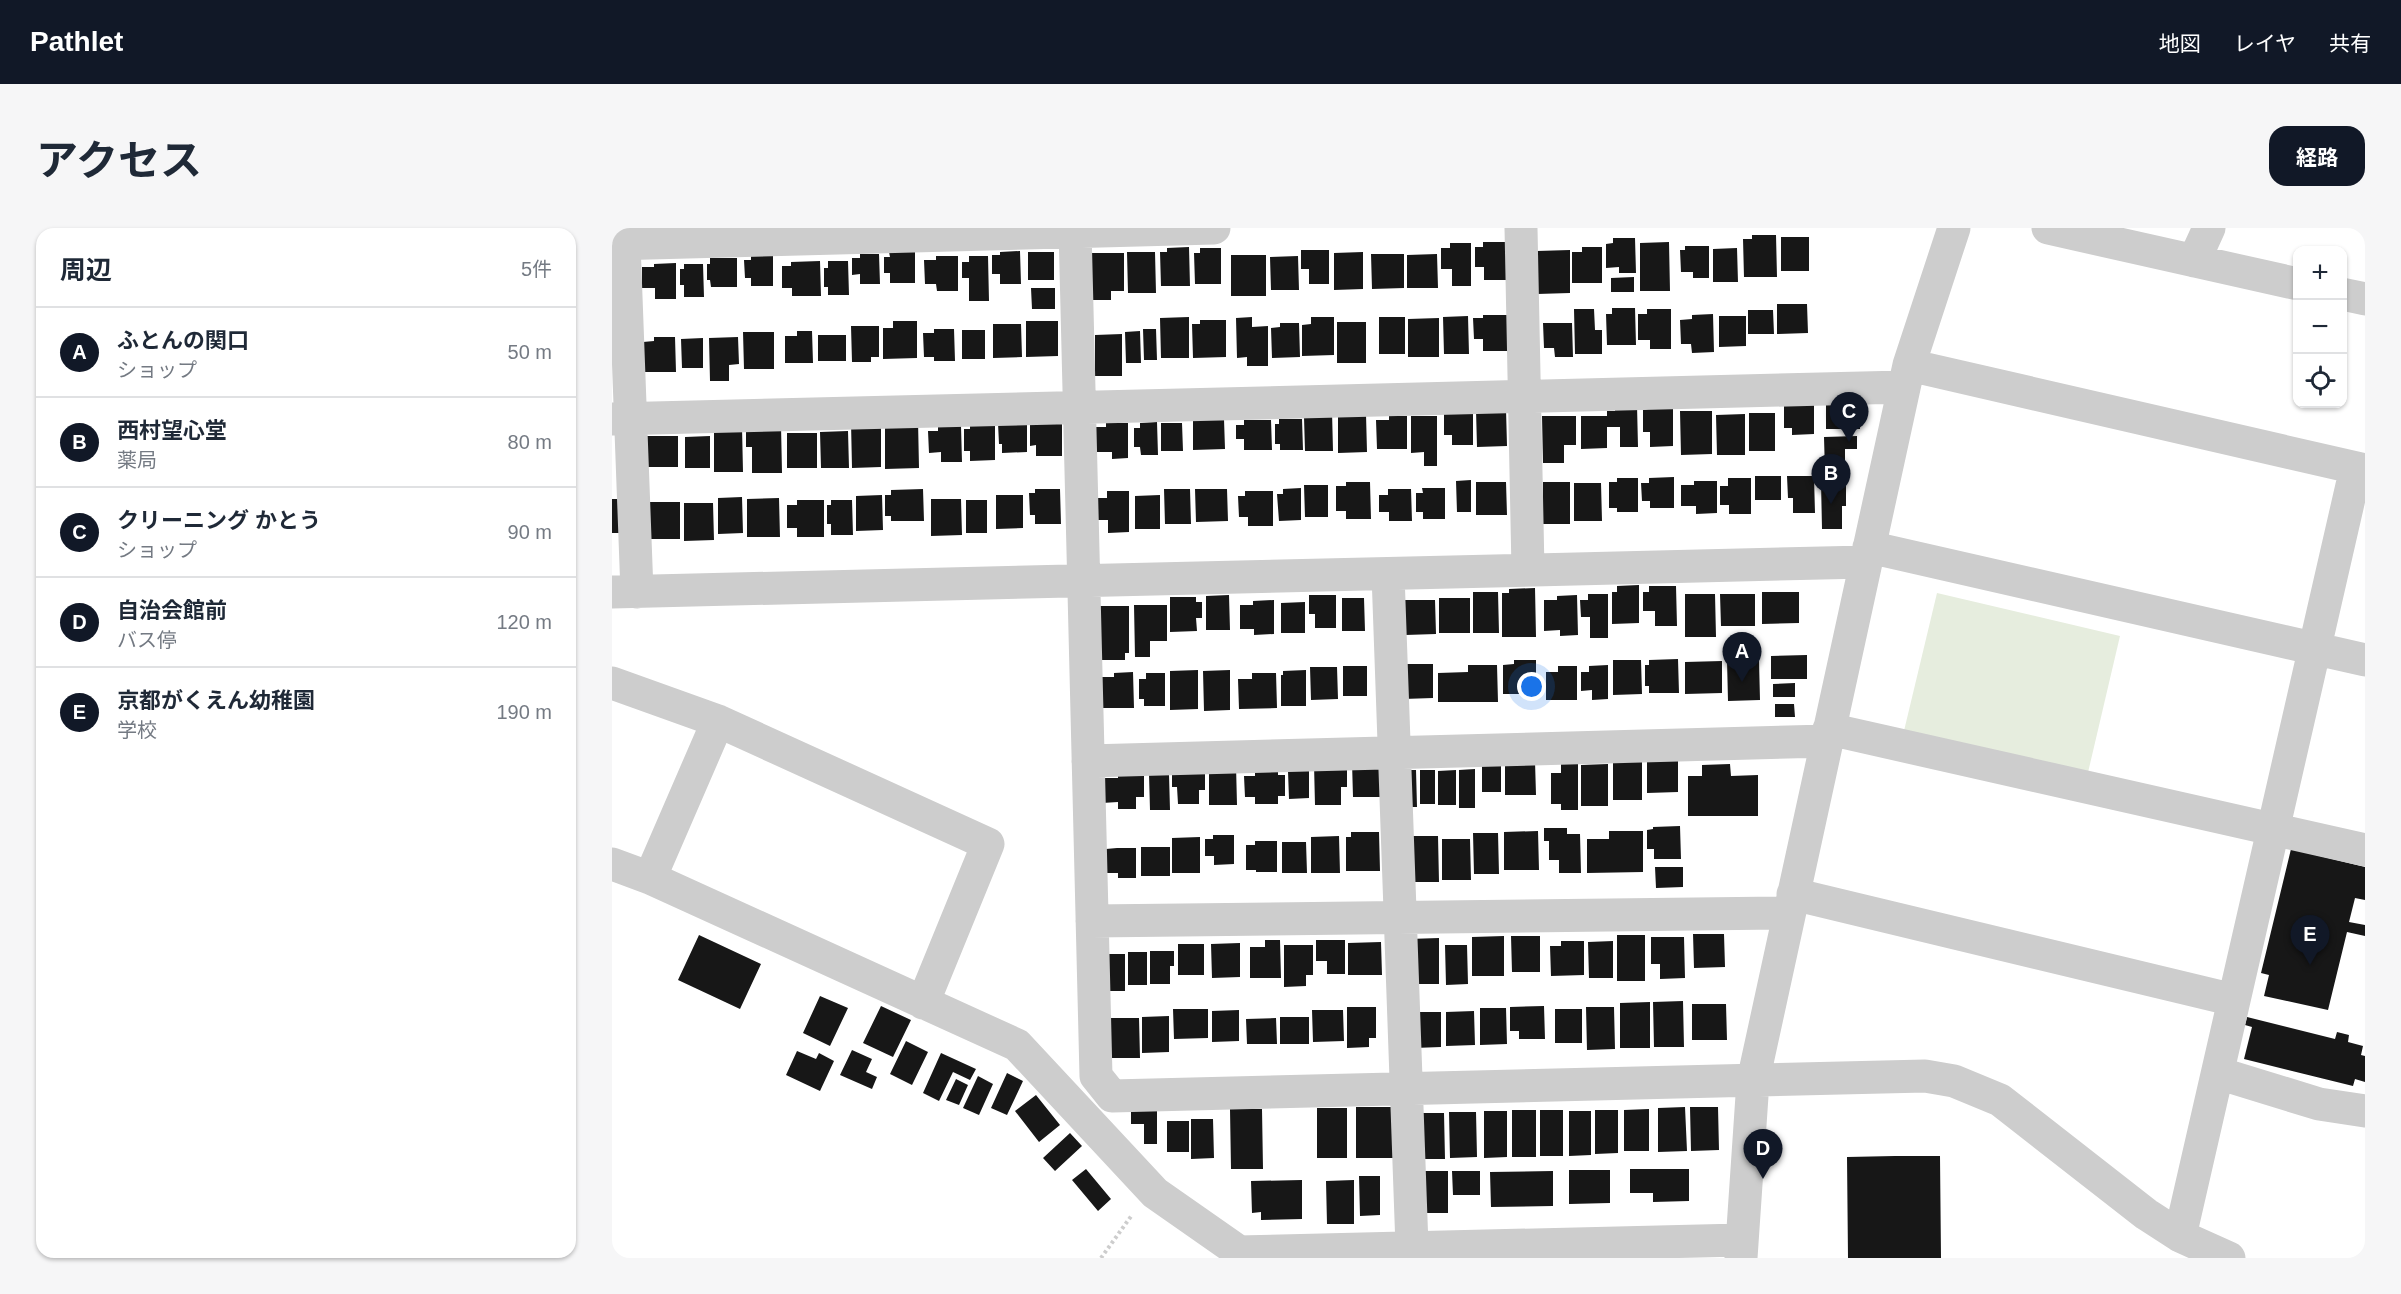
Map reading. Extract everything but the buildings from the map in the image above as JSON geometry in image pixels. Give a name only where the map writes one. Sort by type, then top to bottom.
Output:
[{"type":"street","points":[[1214,228],[800,233],[618,244],[625,592],[1528,570],[1868,555],[2365,660]]},
{"type":"street","points":[[1521,228],[1528,570]]},
{"type":"street","points":[[612,864],[650,878],[1017,1045],[1151,1189],[1243,1255],[1412,1247],[1622,1251],[1741,1249],[1753,1081],[1907,376],[1953,228]]},
{"type":"street","points":[[2048,228],[2293,283]]},
{"type":"street","points":[[2194,261],[2210,228]]},
{"type":"street","points":[[1075,230],[1096,1076],[1112,1096],[1925,1076],[1954,1081],[2000,1101],[2121,1196],[2180,1236],[2229,1258]]},
{"type":"street","points":[[2347,295],[2365,299]]},
{"type":"street","points":[[621,419],[1525,396],[1907,376],[2361,469],[2315,648],[2180,1236]]},
{"type":"street","points":[[1388,573],[1412,1247]]},
{"type":"street","points":[[612,682],[718,721],[987,844],[924,1003]]},
{"type":"street","points":[[650,878],[718,721]]},
{"type":"street","points":[[1088,762],[1394,753],[1828,735],[2365,850]]},
{"type":"street","points":[[1092,921],[1400,918],[1791,904],[2234,1000]]},
{"type":"street","points":[[2218,1073],[2319,1104],[2365,1111]]},
{"type":"path","points":[[1101,1258],[1151,1189]]},
{"type":"green space","points":[[1937,593],[2120,636],[2086,781],[1903,735]]},
{"type":"place","name":"クリーニング かとう","points":[[1849,442]]},
{"type":"place","name":"西村望心堂","points":[[1831,504]]},
{"type":"place","name":"ふとんの関口","points":[[1742,682]]},
{"type":"place","name":"京都がくえん幼稚園","points":[[2310,965]]},
{"type":"place","name":"自治会館前","points":[[1763,1179]]}]
